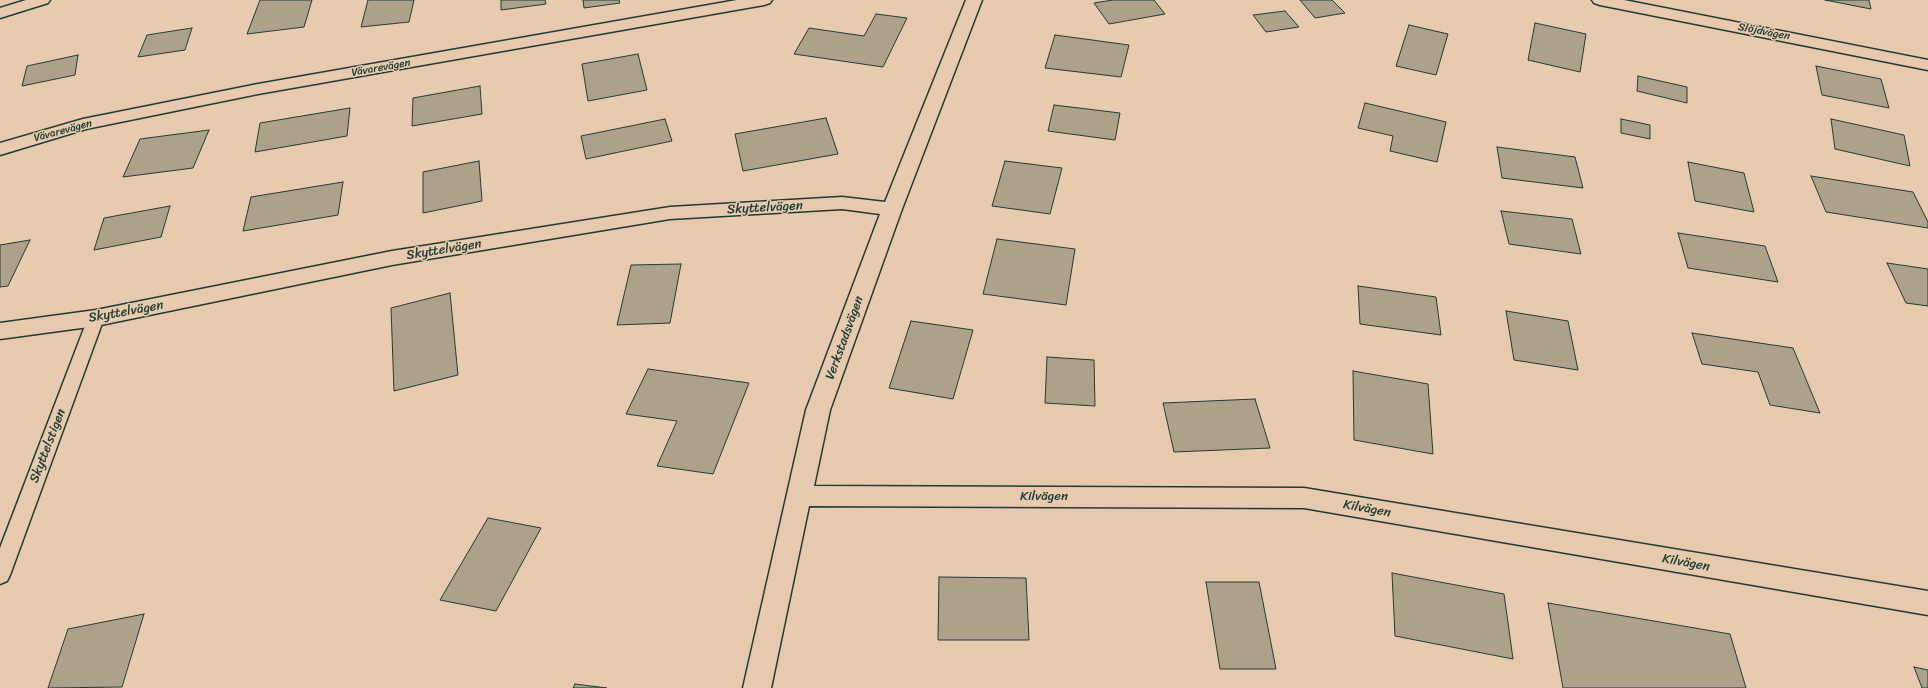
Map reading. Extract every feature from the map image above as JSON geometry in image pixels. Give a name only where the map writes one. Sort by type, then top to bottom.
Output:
[{"type":"street","points":[[0,13],[42,0]]},
{"type":"street","name":"Vävarevägen","points":[[0,149],[83,124],[258,89],[764,0]]},
{"type":"street","name":"Verkstadsvägen","points":[[757,688],[818,410],[892,209],[974,0]]},
{"type":"street","name":"Slöjdvägen","points":[[1600,0],[1928,64]]},
{"type":"street","name":"Skyttelvägen","points":[[0,331],[96,318],[201,298],[392,258],[670,213],[842,203],[892,209]]},
{"type":"street","name":"Kilvägen","points":[[799,496],[1304,498],[1928,603]]},
{"type":"lane","name":"Skyttelstigen","points":[[0,575],[96,318]]},
{"type":"building","points":[[260,0],[312,0],[304,27],[247,34]]},
{"type":"building","points":[[368,0],[414,0],[409,22],[361,27]]},
{"type":"building","points":[[501,0],[545,0],[546,4],[501,10]]},
{"type":"building","points":[[583,0],[619,0],[620,3],[584,8]]},
{"type":"building","points":[[1113,0],[1154,0],[1165,14],[1109,24],[1094,3]]},
{"type":"building","points":[[1300,0],[1332,0],[1345,13],[1315,18]]},
{"type":"building","points":[[1825,0],[1869,0],[1871,9]]},
{"type":"building","points":[[1285,11],[1299,27],[1266,32],[1253,15]]},
{"type":"building","points":[[876,14],[907,18],[883,67],[794,54],[809,28],[864,36]]},
{"type":"building","points":[[1535,23],[1586,34],[1580,72],[1528,60]]},
{"type":"building","points":[[1409,25],[1448,34],[1436,75],[1396,66]]},
{"type":"building","points":[[192,28],[185,50],[138,57],[147,35]]},
{"type":"building","points":[[1055,35],[1129,45],[1121,77],[1045,68]]},
{"type":"building","points":[[638,54],[647,90],[588,101],[582,64]]},
{"type":"building","points":[[78,55],[75,75],[22,86],[27,66]]},
{"type":"building","points":[[1816,66],[1881,79],[1889,108],[1822,95]]},
{"type":"building","points":[[1638,76],[1687,87],[1687,103],[1637,91]]},
{"type":"building","points":[[480,86],[482,114],[412,126],[413,98]]},
{"type":"building","points":[[1365,103],[1446,122],[1437,162],[1390,151],[1393,136],[1358,128]]},
{"type":"building","points":[[1054,105],[1120,113],[1115,140],[1048,131]]},
{"type":"building","points":[[350,108],[347,136],[255,152],[260,123]]},
{"type":"building","points":[[826,118],[838,154],[743,171],[735,134]]},
{"type":"building","points":[[665,119],[672,141],[586,159],[581,136]]},
{"type":"building","points":[[1621,119],[1650,125],[1650,139],[1621,133]]},
{"type":"building","points":[[1831,119],[1904,135],[1910,166],[1835,149]]},
{"type":"building","points":[[209,130],[193,168],[123,177],[140,139]]},
{"type":"building","points":[[1497,147],[1575,157],[1583,188],[1502,178]]},
{"type":"building","points":[[479,161],[482,201],[423,213],[423,172]]},
{"type":"building","points":[[1005,161],[1062,168],[1050,214],[992,206]]},
{"type":"building","points":[[1688,162],[1744,173],[1754,212],[1695,201]]},
{"type":"building","points":[[1811,176],[1913,192],[1928,222],[1928,228],[1826,212]]},
{"type":"building","points":[[343,182],[338,215],[243,231],[251,197]]},
{"type":"building","points":[[170,206],[161,237],[94,250],[104,218]]},
{"type":"building","points":[[1501,211],[1572,219],[1581,254],[1509,244]]},
{"type":"building","points":[[1678,233],[1765,246],[1778,282],[1688,268]]},
{"type":"building","points":[[997,239],[1075,249],[1066,305],[983,294]]},
{"type":"building","points":[[30,240],[8,286],[0,287],[0,245]]},
{"type":"building","points":[[1887,263],[1928,269],[1928,306],[1906,303]]},
{"type":"building","points":[[681,264],[670,323],[617,325],[631,265]]},
{"type":"building","points":[[1358,286],[1436,297],[1441,335],[1360,324]]},
{"type":"building","points":[[450,293],[458,375],[394,391],[391,308]]},
{"type":"building","points":[[1506,311],[1568,321],[1578,370],[1514,360]]},
{"type":"building","points":[[911,321],[973,330],[953,399],[889,388]]},
{"type":"building","points":[[1692,333],[1793,348],[1820,413],[1770,405],[1758,372],[1702,364]]},
{"type":"building","points":[[1047,357],[1094,360],[1095,406],[1045,403]]},
{"type":"building","points":[[648,369],[749,383],[713,474],[657,466],[677,421],[626,414]]},
{"type":"building","points":[[1353,371],[1428,384],[1433,454],[1354,440]]},
{"type":"building","points":[[1255,399],[1270,448],[1174,452],[1163,403]]},
{"type":"building","points":[[488,518],[541,528],[496,611],[440,600]]},
{"type":"building","points":[[1392,573],[1504,594],[1513,659],[1395,636]]},
{"type":"building","points":[[939,577],[1026,578],[1029,640],[938,640]]},
{"type":"building","points":[[1206,582],[1259,582],[1276,669],[1220,669]]},
{"type":"building","points":[[1548,603],[1730,634],[1746,688],[1563,688]]},
{"type":"building","points":[[144,614],[122,687],[48,688],[68,629]]},
{"type":"building","points":[[1914,667],[1928,670],[1928,688],[1922,688]]},
{"type":"building","points":[[575,684],[607,688],[573,688]]}]
